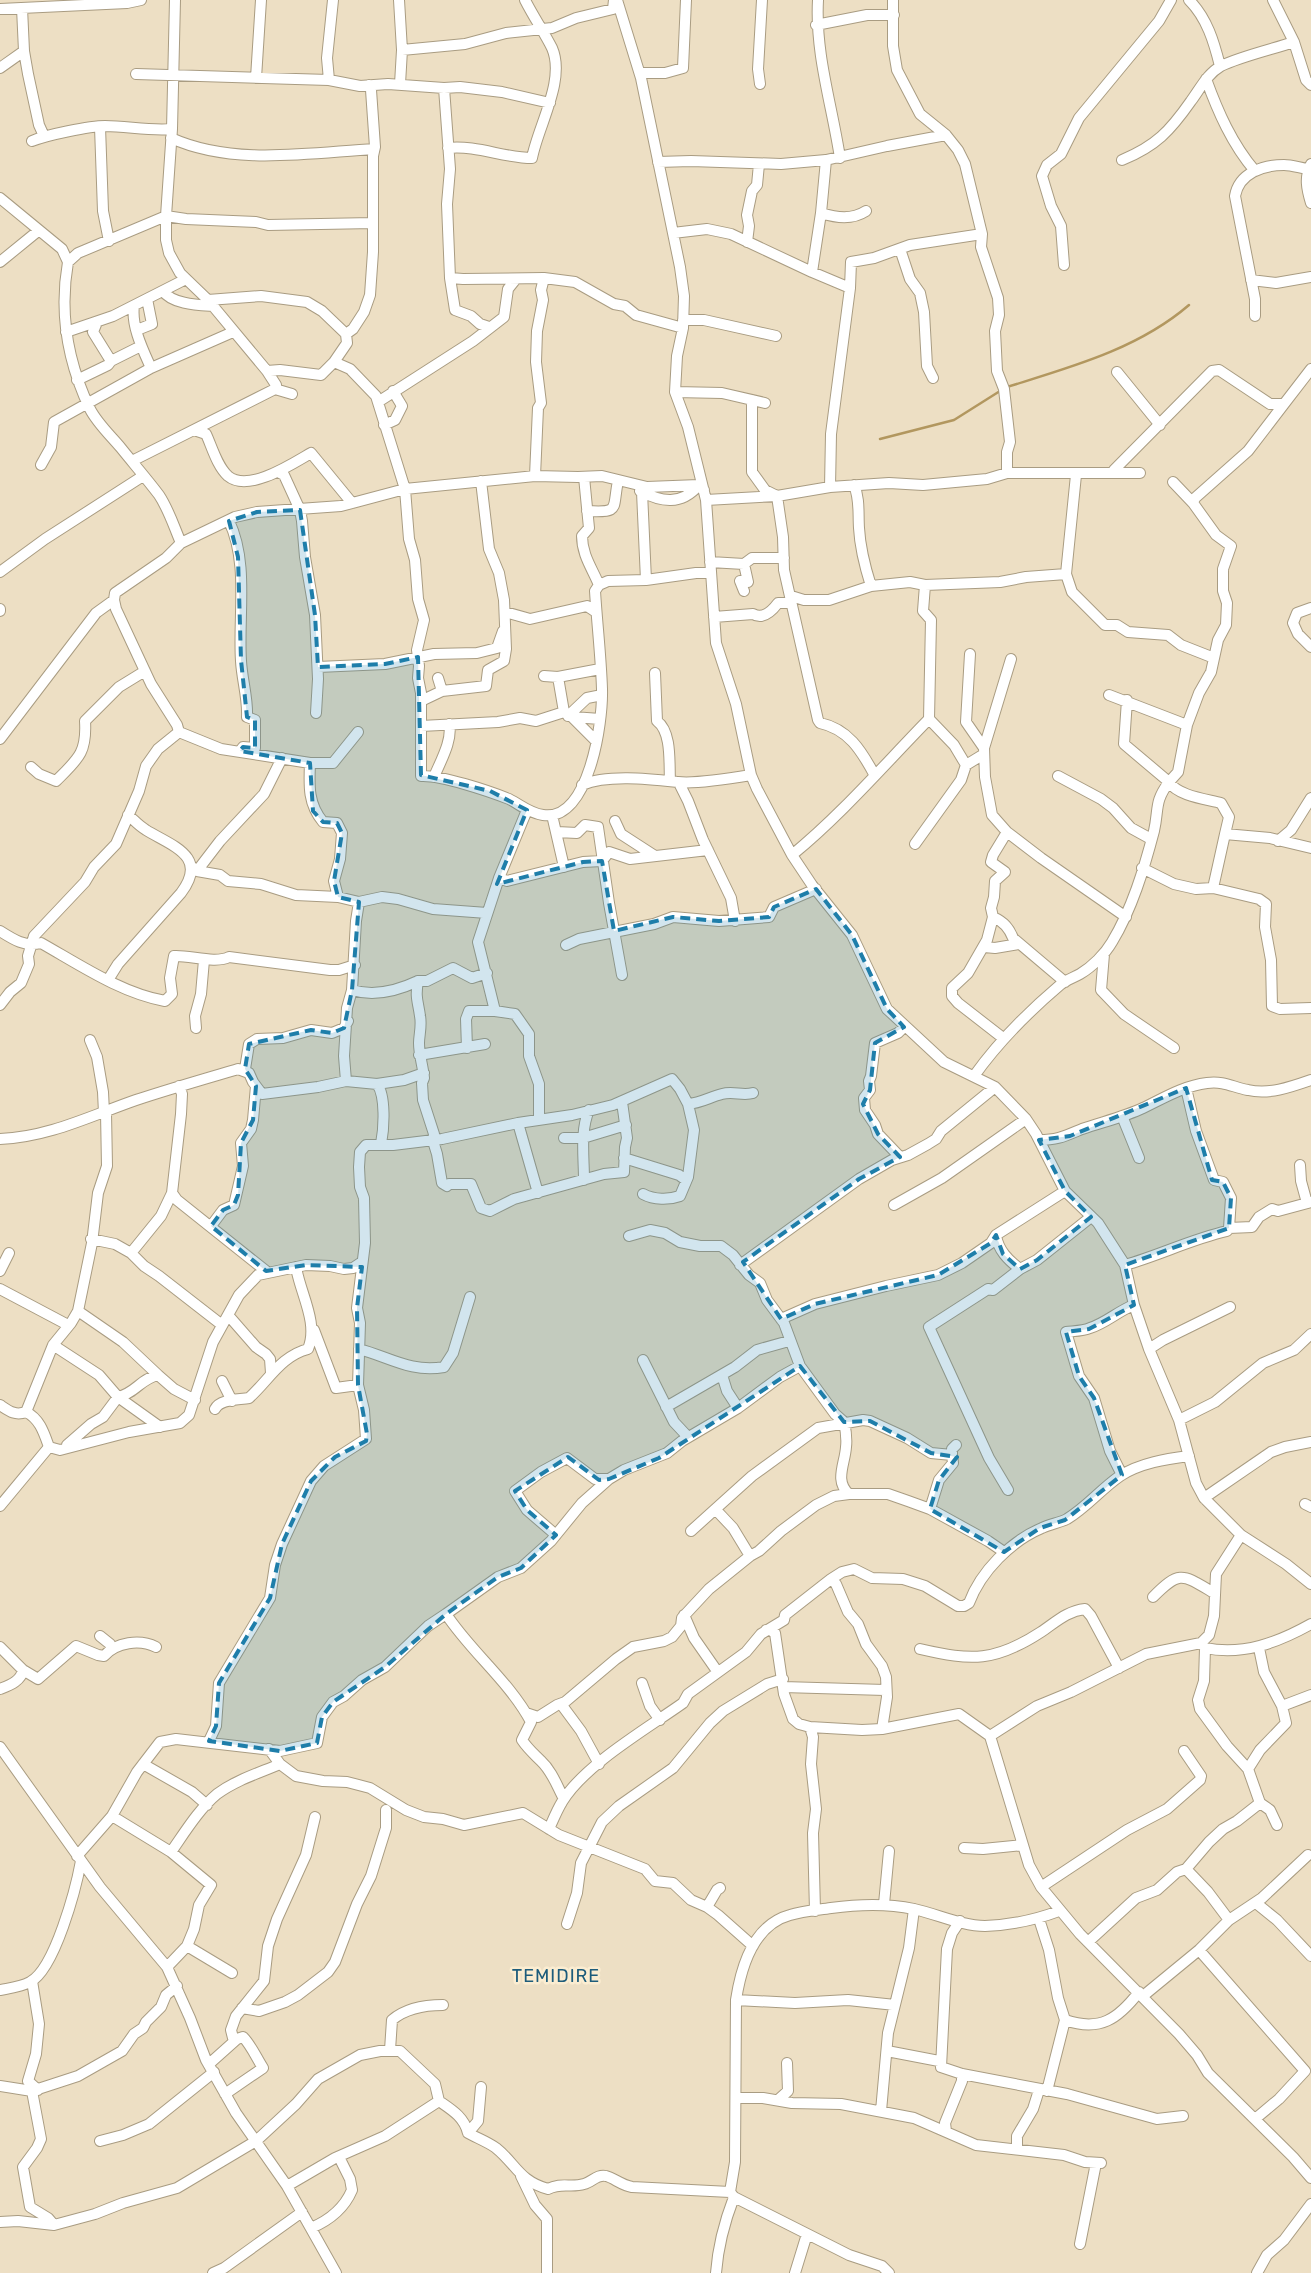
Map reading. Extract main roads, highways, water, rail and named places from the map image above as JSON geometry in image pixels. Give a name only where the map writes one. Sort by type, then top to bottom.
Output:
[{"type":"waterway","points":[[1007,387],[1079,364],[1126,345],[1148,334],[1189,305]]},
{"type":"waterway","points":[[880,439],[954,420],[1000,391]]},
{"type":"district","name":"TEMIDIRE","points":[[556,1976]]}]
